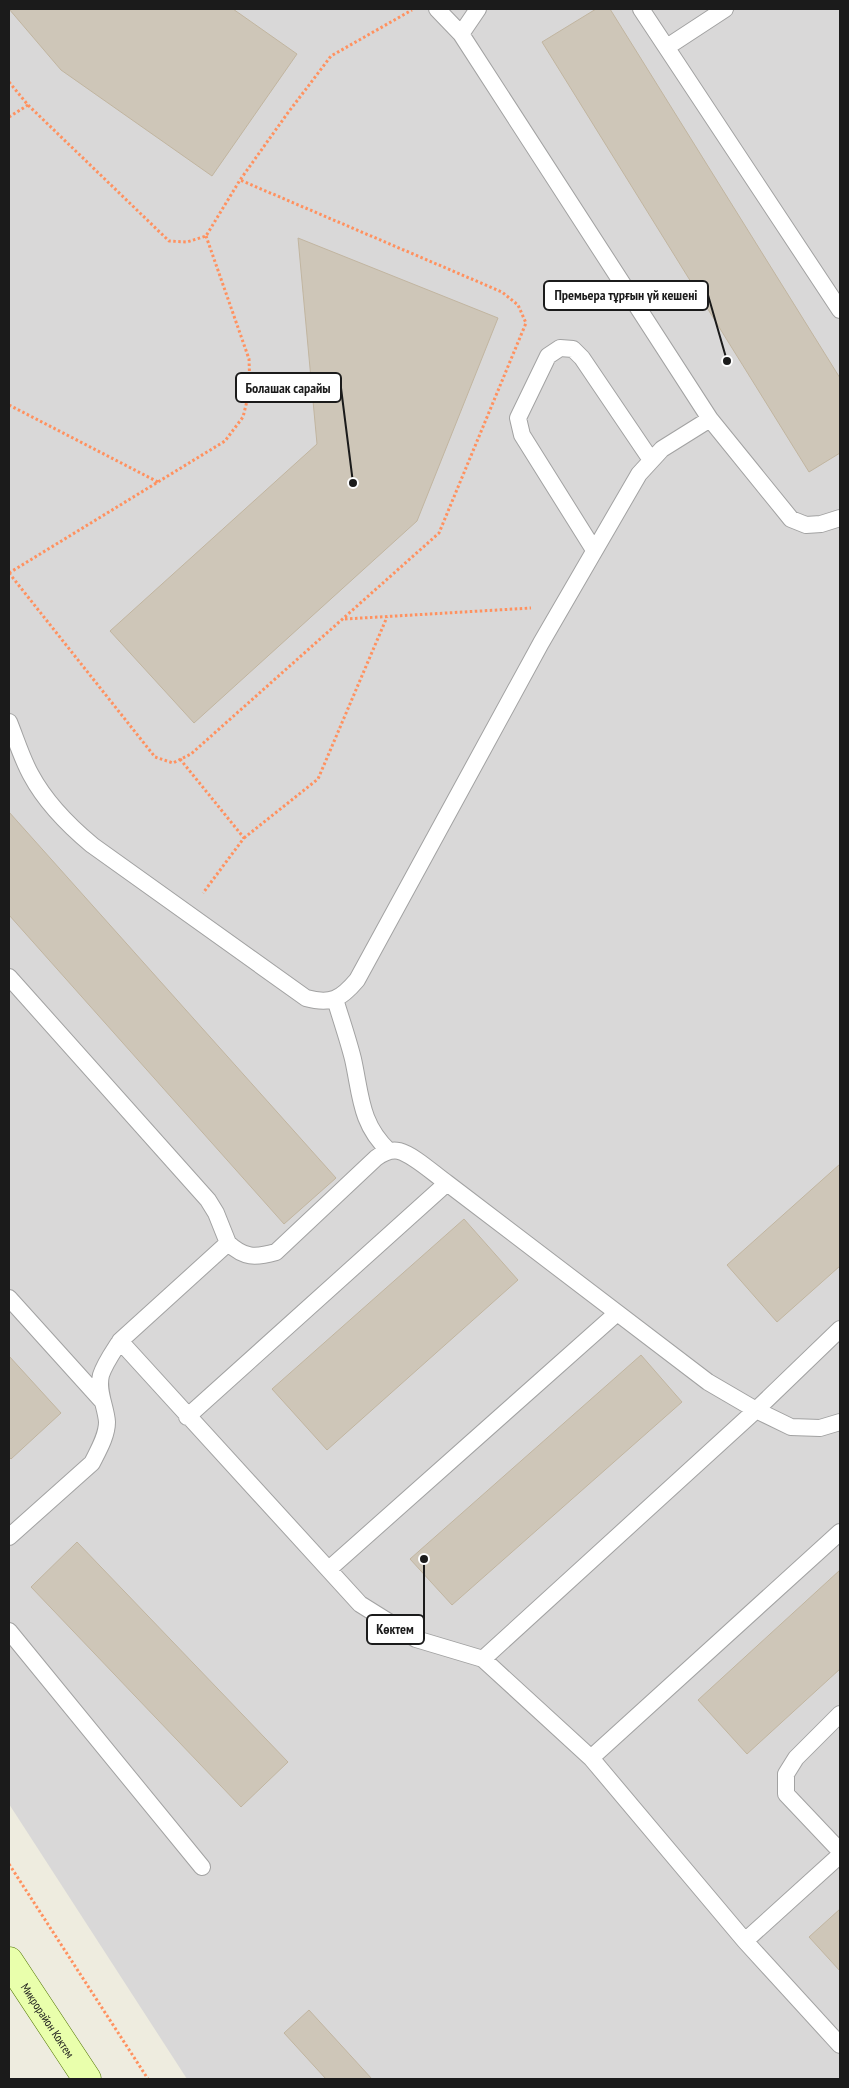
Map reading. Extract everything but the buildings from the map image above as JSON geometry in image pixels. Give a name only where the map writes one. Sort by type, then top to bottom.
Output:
[{"type":"main road","name":"Микрорайон Коктем","points":[[9,1961],[87,2079]]},
{"type":"lane","points":[[437,9],[461,34],[710,419],[792,518],[806,526],[840,518]]},
{"type":"lane","points":[[461,34],[478,9]]},
{"type":"lane","points":[[641,9],[840,310]]},
{"type":"lane","points":[[666,47],[725,9]]},
{"type":"lane","points":[[594,550],[522,435],[518,418],[548,356],[560,348],[573,349],[582,358],[651,460]]},
{"type":"lane","points":[[9,722],[31,774],[55,811],[92,845],[306,998],[322,1002],[335,999],[347,992],[357,980],[562,607],[639,474],[662,449],[710,419]]},
{"type":"lane","points":[[9,977],[208,1200],[216,1213],[228,1243],[236,1251],[251,1256],[263,1256],[276,1252],[376,1158],[389,1151],[398,1151],[407,1155],[447,1183],[708,1382],[756,1410],[791,1427],[820,1428],[840,1422]]},
{"type":"lane","points":[[335,999],[352,1059],[359,1099],[376,1139],[389,1151]]},
{"type":"lane","points":[[187,1417],[447,1183]]},
{"type":"lane","points":[[9,1537],[92,1463],[100,1448],[107,1423],[102,1401],[101,1377],[108,1360],[120,1340],[228,1243]]},
{"type":"lane","points":[[9,1298],[102,1401]]},
{"type":"lane","points":[[329,1569],[617,1313]]},
{"type":"lane","points":[[483,1659],[756,1410],[840,1330]]},
{"type":"lane","points":[[120,1340],[187,1417],[360,1604],[416,1639],[483,1659],[591,1758],[744,1941],[840,2045]]},
{"type":"lane","points":[[591,1758],[840,1532]]},
{"type":"lane","points":[[9,1631],[202,1867]]},
{"type":"lane","points":[[840,1714],[796,1758],[786,1774],[786,1794],[840,1851]]},
{"type":"lane","points":[[744,1941],[840,1856]]},
{"type":"path","points":[[9,82],[28,105],[169,242],[187,242],[206,236],[240,180],[331,56],[415,9]]},
{"type":"path","points":[[9,117],[28,105]]},
{"type":"path","points":[[206,236],[249,359],[250,389],[243,416],[225,441],[9,573],[155,757],[172,763],[191,754],[440,533],[526,323],[518,305],[502,292],[240,180]]},
{"type":"path","points":[[9,405],[158,482]]},
{"type":"path","points":[[344,619],[562,607]]},
{"type":"path","points":[[189,914],[244,838],[318,779],[387,617]]},
{"type":"path","points":[[180,759],[244,838]]},
{"type":"path","points":[[9,1864],[148,2079]]},
{"type":"shaded area","points":[[9,9],[840,9],[840,2079],[187,2079],[9,1804]]},
{"type":"place","name":"Премьера тұрғын үй кешені","points":[[727,361]]},
{"type":"place","name":"Болашак сарайы","points":[[353,483]]},
{"type":"place","name":"Көктем","points":[[424,1559]]}]
